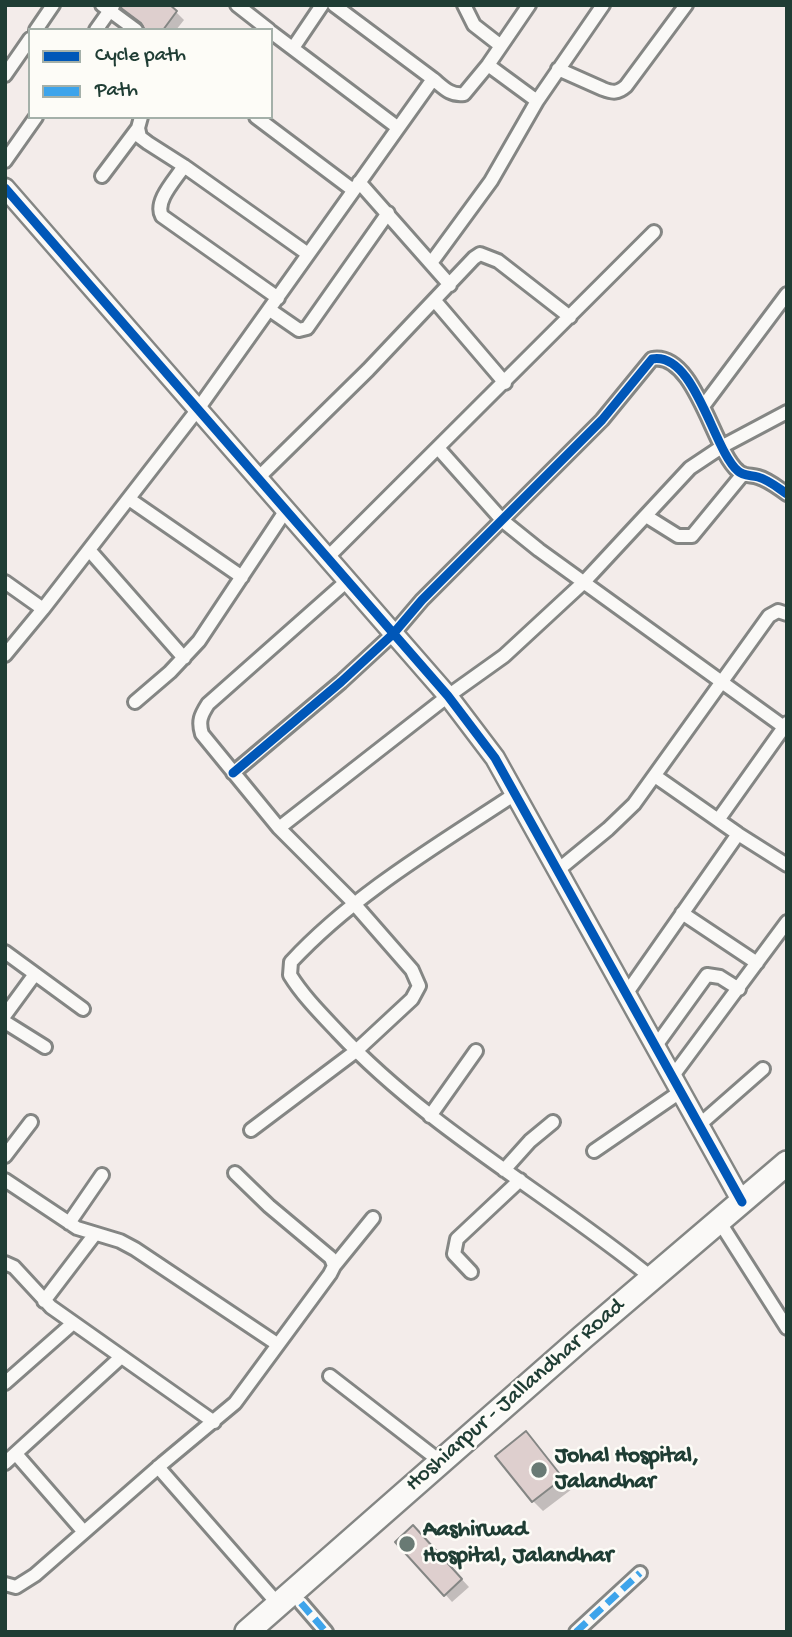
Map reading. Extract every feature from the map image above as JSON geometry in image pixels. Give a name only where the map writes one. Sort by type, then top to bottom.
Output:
[{"type":"highway","name":"Hoshiarpur - Jallandhar Road","points":[[270,1632],[592,1348],[723,1228],[774,1186],[787,1163]]},
{"type":"highway","name":"Hoshiarpur - Jallandhar Road","points":[[247,1632],[652,1278],[723,1228],[742,1202],[774,1186]]},
{"type":"street","points":[[37,28],[53,5]]},
{"type":"street","points":[[237,5],[266,28]]},
{"type":"street","points":[[293,48],[322,5]]},
{"type":"street","points":[[334,5],[448,92],[456,95],[464,94],[488,65],[529,5]]},
{"type":"street","points":[[464,5],[474,24],[501,46]]},
{"type":"street","points":[[431,263],[491,181],[537,101],[603,5]]},
{"type":"street","points":[[558,69],[610,92],[619,91],[626,86],[687,5]]},
{"type":"street","points":[[97,28],[108,7],[134,28]]},
{"type":"street","points":[[273,33],[397,127]]},
{"type":"street","points":[[5,75],[28,42]]},
{"type":"street","points":[[488,65],[537,101]]},
{"type":"street","points":[[5,655],[90,551],[198,409],[433,79]]},
{"type":"street","points":[[5,161],[35,119]]},
{"type":"street","points":[[259,119],[356,186],[388,213],[450,285]]},
{"type":"street","points":[[139,122],[141,137],[148,143],[309,254]]},
{"type":"street","points":[[102,176],[139,122]]},
{"type":"street","points":[[184,166],[161,203],[162,216],[278,298]]},
{"type":"street","points":[[5,188],[328,557],[447,696],[495,758],[742,1202]]},
{"type":"street","points":[[270,310],[299,330],[307,328],[388,213]]},
{"type":"street","points":[[328,557],[654,232]]},
{"type":"street","points":[[258,478],[480,254],[498,261],[570,317]]},
{"type":"street","points":[[704,405],[787,294]]},
{"type":"street","points":[[435,302],[505,383]]},
{"type":"street","points":[[233,773],[341,682],[393,634],[422,600],[503,522],[602,420],[652,359],[671,362],[684,377],[704,405],[732,463],[743,474],[768,482],[787,494]]},
{"type":"street","points":[[279,828],[447,696],[504,656],[584,582],[690,468],[723,446],[787,412]]},
{"type":"street","points":[[438,448],[503,522],[785,725],[718,820]]},
{"type":"street","points":[[646,516],[678,536],[692,536],[743,474]]},
{"type":"street","points":[[129,499],[242,577]]},
{"type":"street","points":[[135,702],[199,641],[286,510]]},
{"type":"street","points":[[90,551],[184,658]]},
{"type":"street","points":[[251,1130],[356,1051],[412,999],[419,986],[412,970],[355,905],[279,828],[202,734],[199,724],[200,716],[215,697],[347,581]]},
{"type":"street","points":[[5,582],[43,609]]},
{"type":"street","points":[[558,870],[625,814],[769,616],[778,611],[787,614]]},
{"type":"street","points":[[655,776],[787,865]]},
{"type":"street","points":[[515,794],[397,873],[355,905],[299,954],[289,968],[290,975],[356,1051],[430,1116],[615,1247],[652,1278]]},
{"type":"street","points":[[626,994],[738,834]]},
{"type":"street","points":[[682,913],[757,963]]},
{"type":"street","points":[[594,1150],[676,1085],[787,922]]},
{"type":"street","points":[[5,952],[83,1009]]},
{"type":"street","points":[[5,1015],[35,974]]},
{"type":"street","points":[[655,1047],[707,975],[720,977],[739,989]]},
{"type":"street","points":[[5,1022],[45,1047]]},
{"type":"street","points":[[430,1116],[476,1051]]},
{"type":"street","points":[[698,1126],[763,1069]]},
{"type":"street","points":[[5,1156],[31,1122]]},
{"type":"street","points":[[504,1170],[530,1141],[553,1122]]},
{"type":"street","points":[[235,1172],[269,1206],[331,1258],[334,1266]]},
{"type":"street","points":[[69,1223],[102,1175]]},
{"type":"street","points":[[5,1180],[69,1223],[135,1249],[276,1344]]},
{"type":"street","points":[[471,1272],[454,1254],[457,1239],[520,1180]]},
{"type":"street","points":[[5,1584],[16,1587],[23,1584],[214,1422],[243,1394],[276,1344],[373,1218]]},
{"type":"street","points":[[723,1228],[787,1328]]},
{"type":"street","points":[[44,1301],[95,1234]]},
{"type":"street","points":[[5,1264],[14,1267],[44,1301],[72,1324],[214,1422]]},
{"type":"street","points":[[5,1383],[72,1324]]},
{"type":"street","points":[[84,1532],[10,1458],[120,1358]]},
{"type":"street","points":[[330,1376],[440,1462]]},
{"type":"street","points":[[158,1467],[278,1604]]},
{"type":"street","points":[[576,1632],[640,1573]]},
{"type":"street","points":[[301,1603],[326,1632]]},
{"type":"building","points":[[122,5],[170,5],[177,11],[164,28],[144,28],[121,8]]},
{"type":"building","points":[[526,1431],[563,1478],[532,1502],[495,1456]]},
{"type":"building","points":[[413,1525],[462,1579],[444,1596],[395,1542]]},
{"type":"marked path","points":[[576,1632],[640,1573]]},
{"type":"marked path","points":[[301,1603],[326,1632]]},
{"type":"cycle path","points":[[5,188],[448,696],[495,758],[742,1202]]},
{"type":"cycle path","points":[[233,773],[341,682],[393,634],[422,600],[602,420],[652,359],[667,361],[680,370],[692,385],[720,444],[738,471],[766,480],[787,494]]},
{"type":"place","name":"Johal Hospital, Jalandhar","points":[[539,1470]]},
{"type":"place","name":"Aashirwad Hospital, Jalandhar","points":[[407,1544]]}]
